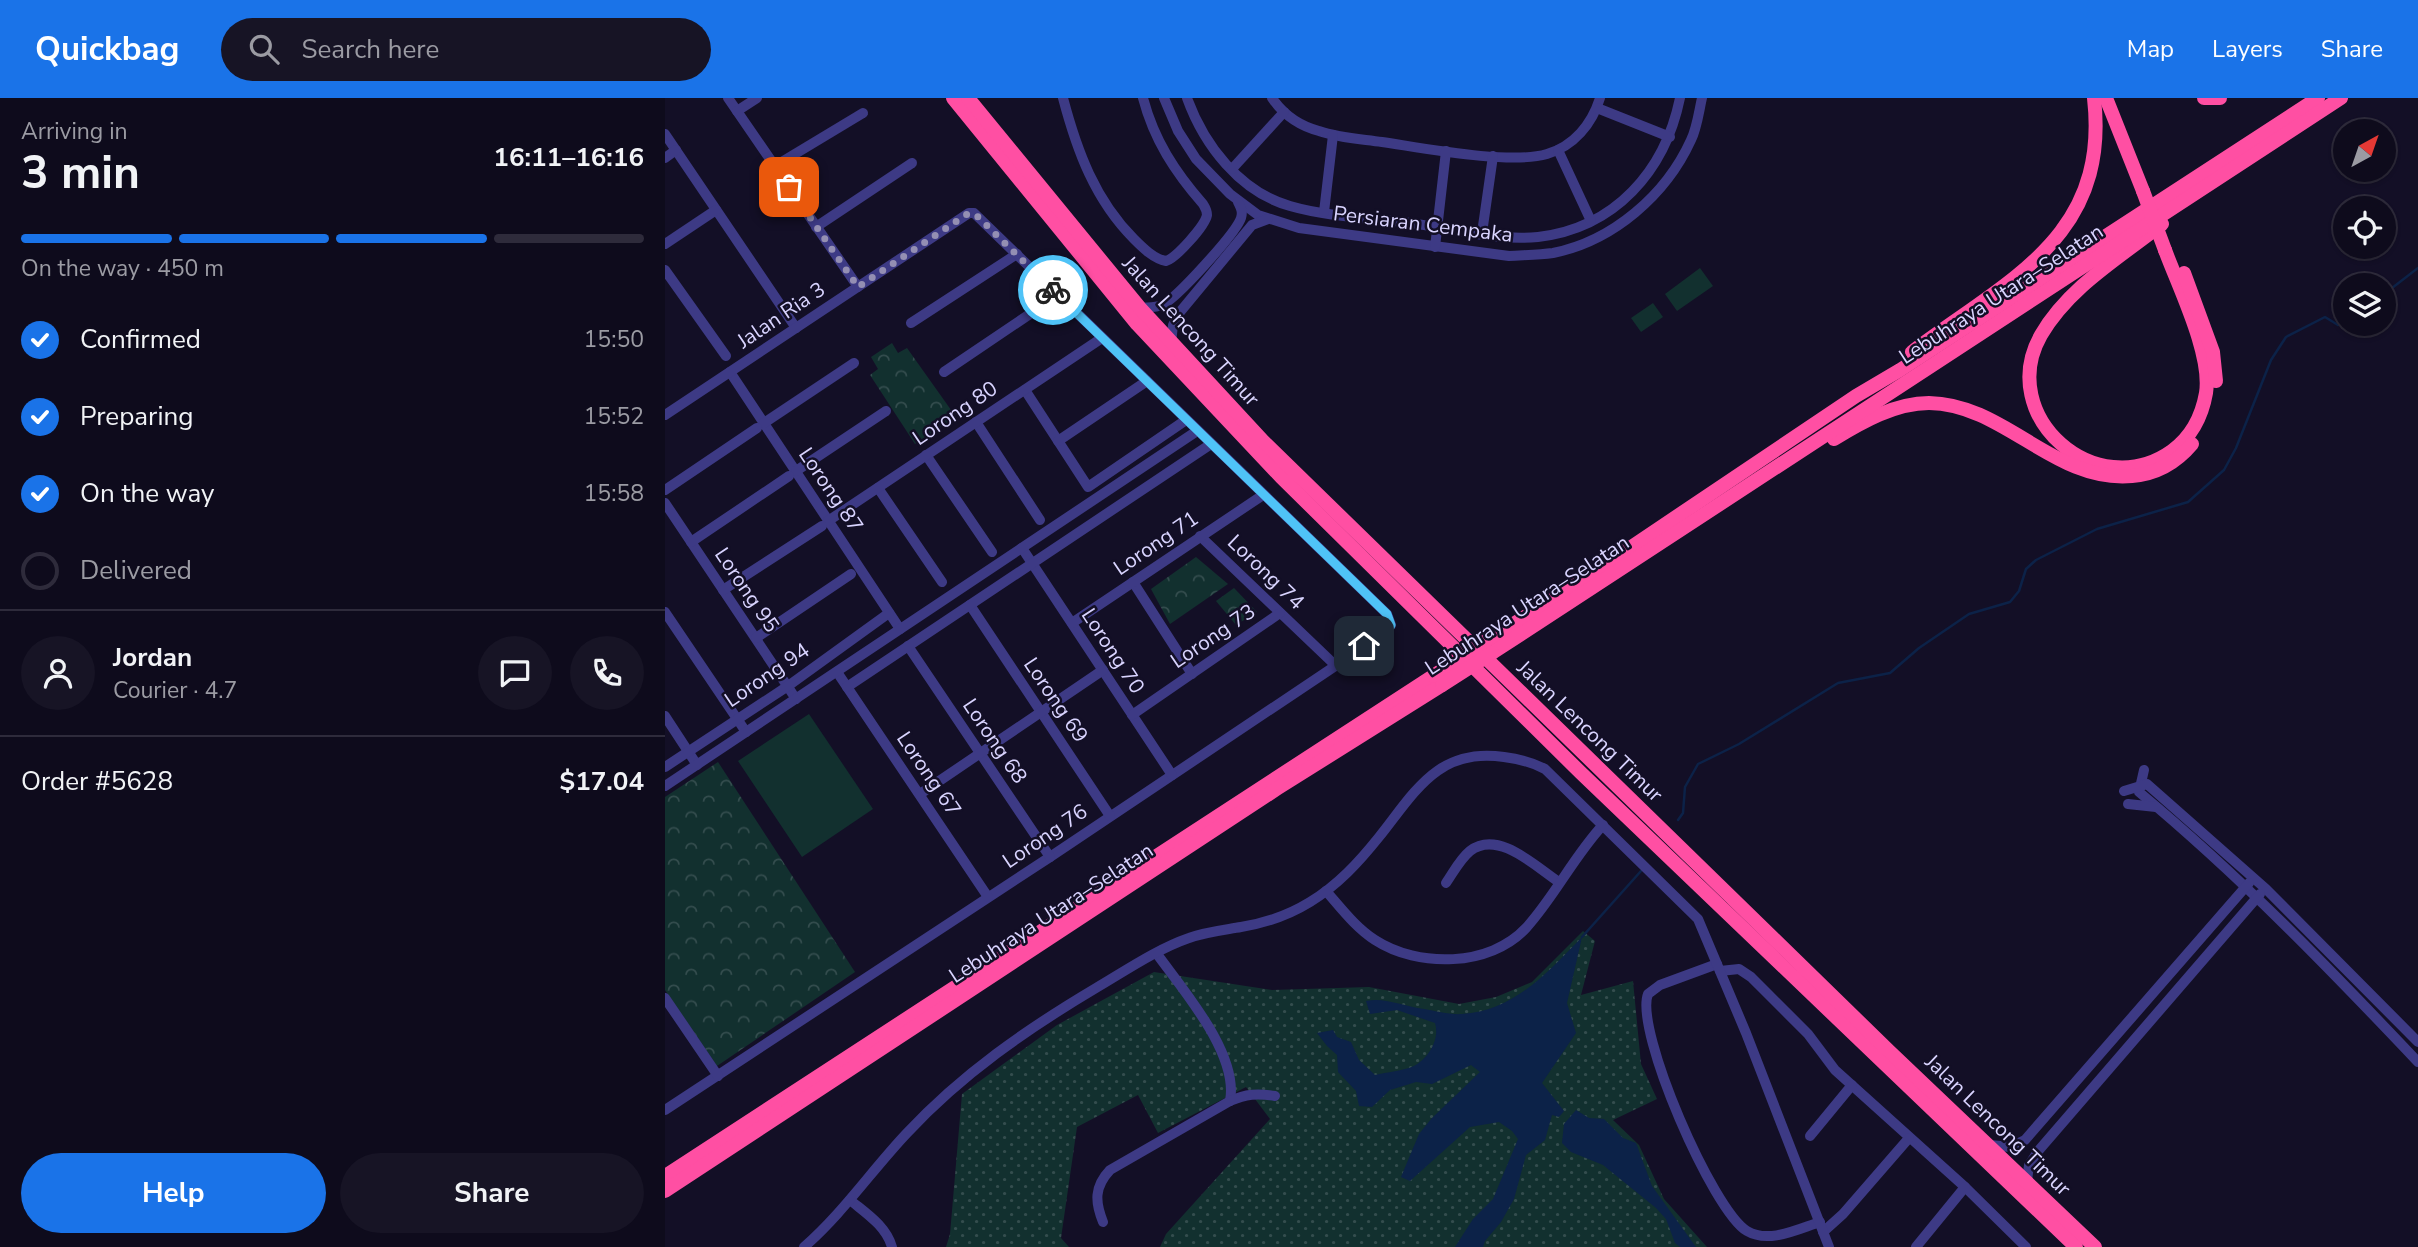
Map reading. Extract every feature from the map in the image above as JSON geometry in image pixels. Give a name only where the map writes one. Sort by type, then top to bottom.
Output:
[{"type":"highway","name":"Jalan Lencong Timur","points":[[953,98],[1136,324],[1271,468],[1581,773],[2076,1247]]},
{"type":"highway","name":"Jalan Lencong Timur","points":[[968,98],[1140,308],[1263,441],[1889,1051],[2095,1247]]},
{"type":"highway","points":[[1856,396],[1954,320],[2032,265],[2060,235],[2077,210],[2089,177],[2095,143],[2094,98]]},
{"type":"highway","points":[[2106,98],[2147,189]]},
{"type":"highway","points":[[2115,98],[2147,189],[2169,248],[2206,367],[2206,391],[2200,416],[2182,441],[2159,459],[2126,468],[2090,463],[2060,444],[2038,414],[2032,395],[2031,371],[2038,342],[2055,315],[2077,290],[2235,167]]},
{"type":"highway","points":[[2204,98],[2220,98]]},
{"type":"highway","name":"Lebuhraya Utara–Selatan","points":[[1489,647],[1560,595],[1856,396],[2318,98]]},
{"type":"highway","name":"Lebuhraya Utara–Selatan","points":[[665,1176],[1489,647],[1763,477],[1823,435],[2341,98]]},
{"type":"highway","points":[[1763,477],[1887,412],[1928,403],[1958,407],[1984,416],[2063,462],[2095,474],[2119,477],[2141,475],[2169,465],[2190,447],[2200,434],[2211,410],[2216,375],[2213,352],[2203,321],[2169,248]]},
{"type":"highway","name":"Lebuhraya Utara–Selatan","points":[[665,1191],[1438,680]]},
{"type":"street","points":[[729,98],[858,287]]},
{"type":"street","points":[[737,111],[757,98]]},
{"type":"street","points":[[1063,98],[1082,160],[1101,196],[1132,237],[1159,260],[1165,261],[1176,256],[1205,221],[1207,213],[1165,155],[1154,134],[1143,98]]},
{"type":"street","name":"Persiaran Cempaka","points":[[1164,98],[1178,131],[1196,159],[1238,202],[1268,219],[1299,228],[1499,256],[1541,254],[1577,245],[1616,227],[1641,208],[1676,165],[1692,139],[1702,98]]},
{"type":"street","points":[[1187,98],[1205,139],[1232,169],[1271,199],[1289,206],[1324,212],[1482,233],[1537,237],[1591,221],[1617,206],[1632,193],[1650,172],[1670,136],[1680,98]]},
{"type":"street","points":[[1272,98],[1284,112],[1305,126],[1333,135],[1493,156],[1536,157],[1558,150],[1577,136],[1598,103],[1670,136]]},
{"type":"street","points":[[1232,169],[1284,112]]},
{"type":"street","points":[[775,166],[863,113]]},
{"type":"street","points":[[665,134],[796,328]]},
{"type":"street","points":[[1324,212],[1333,135]]},
{"type":"street","points":[[665,158],[676,150]]},
{"type":"street","points":[[1558,150],[1591,221]]},
{"type":"street","points":[[1435,247],[1446,151]]},
{"type":"street","points":[[1482,233],[1493,156]]},
{"type":"street","points":[[816,227],[912,163]]},
{"type":"street","points":[[1140,308],[1156,307],[1168,302],[1213,255],[1242,217],[1238,202]]},
{"type":"street","points":[[665,244],[716,210]]},
{"type":"street","name":"Jalan Ria 3","points":[[665,415],[969,213],[977,216],[1017,254],[1387,614],[1391,625]]},
{"type":"street","points":[[1171,343],[1174,325],[1180,312],[1252,225],[1268,219]]},
{"type":"street","points":[[911,323],[1017,254]]},
{"type":"street","points":[[665,270],[726,356]]},
{"type":"street","points":[[944,372],[1058,295]]},
{"type":"street","name":"Lorong 80","points":[[723,590],[1103,338]]},
{"type":"street","points":[[665,490],[854,363]]},
{"type":"street","name":"Lorong 87","points":[[730,372],[760,426],[900,629]]},
{"type":"street","points":[[1058,440],[1147,381]]},
{"type":"street","points":[[1025,390],[1088,487],[1187,420]]},
{"type":"street","points":[[691,542],[886,411]]},
{"type":"street","points":[[976,422],[1040,520]]},
{"type":"street","points":[[665,786],[1197,431]]},
{"type":"street","points":[[847,687],[1211,444]]},
{"type":"street","points":[[926,456],[992,552]]},
{"type":"street","points":[[877,488],[942,582]]},
{"type":"street","name":"Lorong 71","points":[[1072,623],[1263,495]]},
{"type":"street","name":"Lorong 95","points":[[665,503],[796,699]]},
{"type":"street","name":"Lorong 74","points":[[1200,536],[1335,665]]},
{"type":"street","name":"Lorong 70","points":[[1022,548],[1172,775]]},
{"type":"street","points":[[756,638],[851,574]]},
{"type":"street","points":[[1133,582],[1192,674]]},
{"type":"street","name":"Lorong 69","points":[[970,605],[1110,816]]},
{"type":"street","points":[[665,612],[746,732]]},
{"type":"street","name":"Lorong 94","points":[[665,767],[788,686],[889,613]]},
{"type":"street","name":"Lorong 73","points":[[1132,715],[1280,613]]},
{"type":"street","name":"Lorong 76","points":[[666,1108],[1050,857],[1383,634],[1391,625]]},
{"type":"street","name":"Lorong 68","points":[[908,646],[1050,857]]},
{"type":"street","points":[[920,794],[1103,670]]},
{"type":"street","name":"Lorong 67","points":[[837,672],[988,897]]},
{"type":"street","points":[[665,716],[697,765]]},
{"type":"street","points":[[804,1247],[850,1200],[921,1118],[987,1059],[1094,989],[1190,937],[1273,919],[1309,903],[1365,855],[1424,781],[1452,762],[1474,755],[1506,757],[1533,763],[1545,769],[1698,919],[1829,1247]]},
{"type":"street","points":[[2144,770],[2139,792],[2257,898],[2418,1062]]},
{"type":"street","points":[[2124,790],[2147,784],[2266,889],[2418,1042]]},
{"type":"street","points":[[2128,804],[2157,807]]},
{"type":"street","points":[[1326,891],[1367,934],[1385,946],[1420,958],[1478,955],[1511,941],[1526,928],[1574,860],[1603,825]]},
{"type":"street","points":[[1446,883],[1470,850],[1494,844],[1509,849],[1559,883]]},
{"type":"street","points":[[1990,1145],[2010,1147],[2025,1140],[2254,878]]},
{"type":"street","points":[[2028,1181],[2029,1164],[2039,1150],[2266,889]]},
{"type":"street","points":[[1157,954],[1194,1005],[1221,1052],[1231,1084],[1230,1101]]},
{"type":"street","points":[[1909,1138],[1843,1214],[1822,1227],[1770,1236],[1753,1233],[1740,1225],[1727,1208],[1696,1154],[1657,1060],[1645,1007],[1648,994],[1660,985],[1719,967],[1738,969],[1751,977],[1808,1034],[1830,1063],[1852,1085],[1965,1187],[2026,1247]]},
{"type":"street","points":[[665,998],[718,1076]]},
{"type":"street","points":[[1809,1136],[1852,1085]]},
{"type":"street","points":[[1103,1222],[1096,1198],[1103,1178],[1110,1170],[1245,1094],[1275,1096]]},
{"type":"street","points":[[1916,1247],[1965,1187]]},
{"type":"street","points":[[850,1200],[880,1225],[887,1233],[892,1247]]},
{"type":"green space","points":[[1700,268],[1713,286],[1677,311],[1665,294]]},
{"type":"green space","points":[[1653,303],[1663,317],[1641,332],[1631,318]]},
{"type":"green space","points":[[892,343],[898,353],[907,348],[956,417],[915,444],[870,375],[878,369],[871,357]]},
{"type":"green space","points":[[1196,557],[1228,584],[1170,624],[1151,589]]},
{"type":"green space","points":[[1234,588],[1257,612],[1236,625],[1216,601]]},
{"type":"green space","points":[[809,714],[873,809],[802,857],[738,761]]},
{"type":"green space","points":[[718,762],[855,972],[717,1066],[665,990],[665,797]]},
{"type":"green space","points":[[1583,931],[1595,941],[1581,995],[1633,981],[1641,1064],[1657,1099],[1613,1120],[1639,1145],[1664,1199],[1707,1247],[1160,1247],[1166,1234],[1270,1119],[1246,1087],[1158,1133],[1138,1095],[1077,1127],[1061,1238],[1069,1247],[946,1247],[950,1234],[962,1094],[1057,1025],[1154,972],[1272,990],[1369,987],[1459,1004],[1496,997],[1532,982]]},
{"type":"water","points":[[1582,937],[1567,1003],[1576,1033],[1542,1083],[1564,1111],[1559,1117],[1552,1115],[1545,1140],[1526,1155],[1514,1199],[1483,1247],[1455,1247],[1473,1219],[1493,1199],[1518,1139],[1512,1131],[1499,1122],[1470,1127],[1410,1181],[1401,1177],[1419,1134],[1480,1072],[1471,1065],[1432,1084],[1416,1082],[1390,1090],[1372,1107],[1359,1106],[1356,1091],[1338,1072],[1337,1055],[1317,1033],[1333,1030],[1337,1037],[1351,1042],[1359,1060],[1375,1075],[1410,1068],[1419,1063],[1432,1048],[1436,1035],[1435,1023],[1397,1010],[1370,1014],[1366,1001],[1388,1001],[1453,1014],[1498,1006],[1529,988]]},
{"type":"water","points":[[1576,1110],[1589,1118],[1604,1119],[1623,1138],[1636,1143],[1652,1186],[1696,1247],[1680,1247],[1675,1243],[1666,1219],[1656,1208],[1603,1165],[1571,1152],[1562,1143],[1564,1124]]},
{"type":"waterway","points":[[2396,285],[2418,268]]},
{"type":"waterway","points":[[1678,820],[1683,813],[1685,787],[1698,764],[1739,744],[1838,683],[1890,673],[1919,648],[1969,614],[2010,602],[2019,591],[2026,569],[2036,560],[2097,529],[2188,502],[2224,470],[2236,448],[2271,360],[2286,337],[2325,317],[2333,322]]},
{"type":"waterway","points":[[1582,937],[1641,871]]},
{"type":"way so far","points":[[789,187],[858,287],[969,213],[974,213],[1053,290]]},
{"type":"route","points":[[1053,290],[1387,614],[1391,625],[1389,629],[1364,646]]}]
